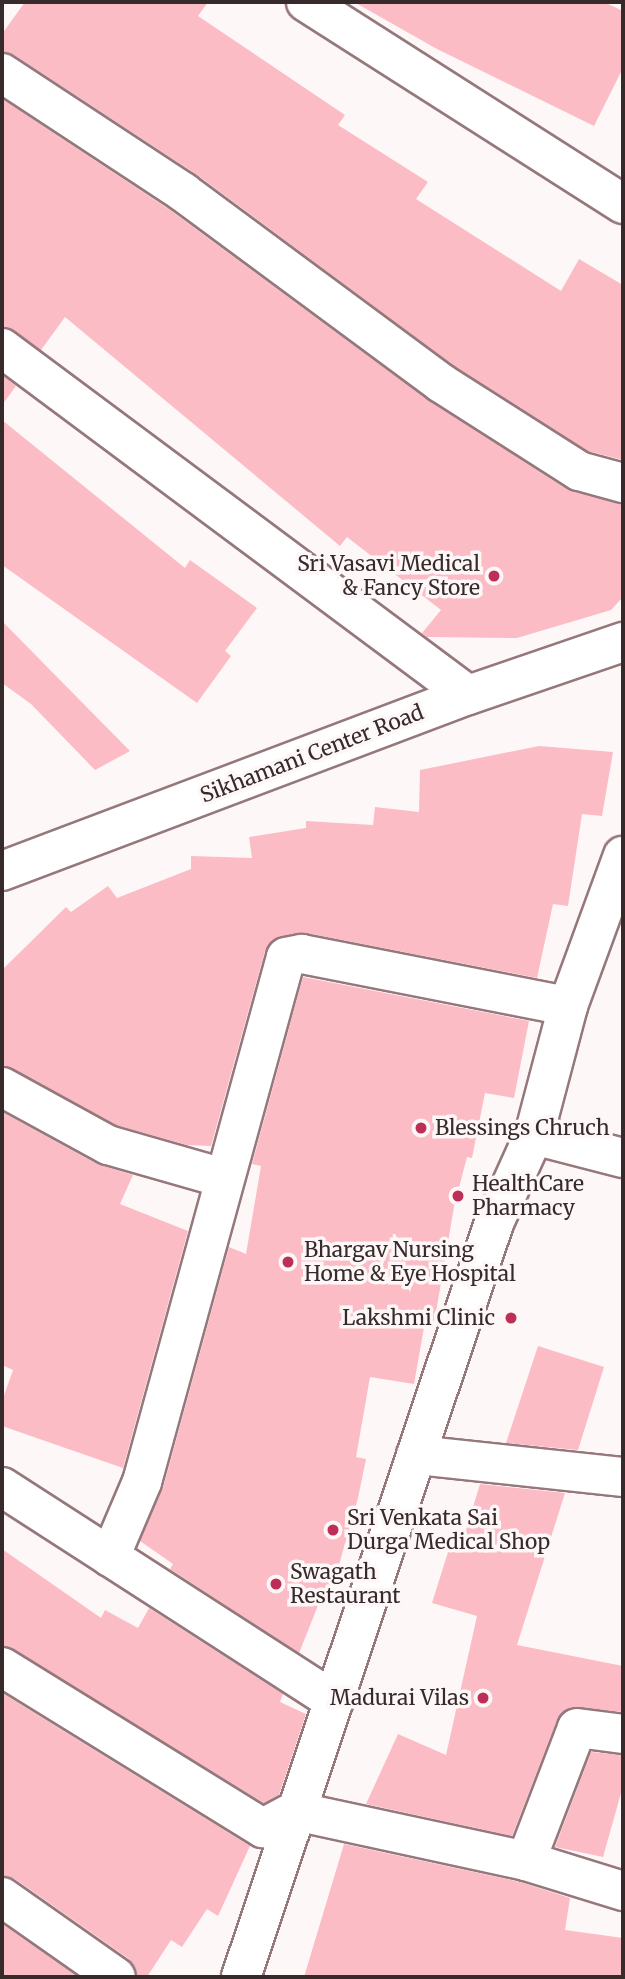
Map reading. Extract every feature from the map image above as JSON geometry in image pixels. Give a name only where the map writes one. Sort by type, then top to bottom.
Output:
[{"type":"street","points":[[306,2],[619,190]]},
{"type":"street","points":[[2,73],[183,192],[441,383],[579,471],[623,483]]},
{"type":"street","points":[[2,348],[468,695]]},
{"type":"street","name":"Sikhamani Center Road","points":[[2,871],[468,695],[623,642]]},
{"type":"street","points":[[241,1977],[494,1223],[534,1135],[568,1006],[614,917],[623,856]]},
{"type":"street","points":[[110,1557],[142,1482],[223,1178],[286,957],[302,954],[568,1006]]},
{"type":"street","points":[[2,1087],[108,1145],[223,1178]]},
{"type":"street","points":[[534,1135],[623,1158]]},
{"type":"street","points":[[416,1455],[623,1477]]},
{"type":"street","points":[[2,1487],[334,1701]]},
{"type":"street","points":[[2,1667],[263,1828],[295,1811],[526,1861],[623,1891]]},
{"type":"street","points":[[526,1861],[577,1728],[623,1734]]},
{"type":"street","points":[[2,1897],[116,1977]]},
{"type":"building","points":[[25,2],[208,2],[198,16],[345,115],[338,125],[428,182],[416,199],[561,291],[579,259],[623,285],[623,460],[588,451],[453,365],[196,174],[14,55],[2,51],[2,34]]},
{"type":"building","points":[[354,2],[604,2],[623,11],[623,68],[594,126],[437,49]]},
{"type":"building","points":[[2,99],[170,210],[429,401],[568,490],[623,504],[623,597],[611,610],[517,638],[427,637],[422,633],[441,610],[347,537],[340,546],[65,317],[41,350],[2,327]]},
{"type":"building","points":[[2,375],[16,386],[2,405]]},
{"type":"building","points":[[2,420],[185,568],[190,560],[257,608],[225,651],[231,656],[197,703],[2,565]]},
{"type":"building","points":[[2,621],[130,751],[95,770],[31,704],[2,683]]},
{"type":"building","points":[[539,746],[613,752],[602,816],[582,814],[568,906],[553,904],[537,978],[306,933],[272,940],[265,951],[211,1146],[187,1145],[116,1125],[2,1065],[2,970],[66,907],[71,912],[108,886],[117,898],[191,869],[191,856],[252,858],[249,837],[306,828],[306,821],[373,825],[375,807],[419,812],[420,770]]},
{"type":"building","points":[[303,977],[529,1021],[514,1098],[485,1093],[472,1158],[467,1157],[454,1207],[434,1324],[425,1322],[414,1384],[370,1377],[356,1457],[366,1459],[358,1498],[329,1600],[321,1598],[299,1653],[170,1569],[173,1564],[140,1541],[163,1488],[229,1247],[246,1254],[261,1166],[252,1164]]},
{"type":"building","points":[[2,1112],[97,1164],[133,1175],[120,1204],[188,1231],[123,1468],[2,1426],[2,1401],[13,1370],[2,1365]]},
{"type":"building","points":[[538,1346],[604,1367],[578,1450],[506,1443]]},
{"type":"building","points":[[480,1484],[565,1493],[517,1645],[623,1666],[623,1712],[571,1707],[557,1720],[512,1836],[366,1804],[398,1734],[446,1755],[477,1616],[432,1603],[453,1536],[463,1540]]},
{"type":"building","points":[[2,1549],[101,1618],[105,1610],[138,1628],[149,1608],[283,1694],[280,1702],[306,1714],[279,1795],[264,1803],[2,1645]]},
{"type":"building","points":[[2,1693],[250,1846],[218,1916],[207,1909],[182,1947],[171,1940],[147,1977],[138,1977],[129,1959],[15,1879],[2,1876]]},
{"type":"building","points":[[591,1752],[623,1755],[623,1786],[603,1857],[555,1847]]},
{"type":"building","points":[[344,1844],[520,1882],[570,1898],[565,1930],[623,1938],[623,1977],[304,1977]]},
{"type":"building","points":[[2,1924],[78,1977],[2,1977]]},
{"type":"place","name":"Sri Vasavi Medical & Fancy Store","points":[[494,576]]},
{"type":"place","name":"Blessings Chruch","points":[[421,1128]]},
{"type":"place","name":"HealthCare Pharmacy","points":[[458,1196]]},
{"type":"place","name":"Bhargav Nursing Home & Eye Hospital","points":[[288,1262]]},
{"type":"place","name":"Lakshmi Clinic","points":[[511,1318]]},
{"type":"place","name":"Sri Venkata Sai Durga Medical Shop","points":[[333,1530]]},
{"type":"place","name":"Swagath Restaurant","points":[[276,1584]]},
{"type":"place","name":"Madurai Vilas","points":[[483,1698]]}]
